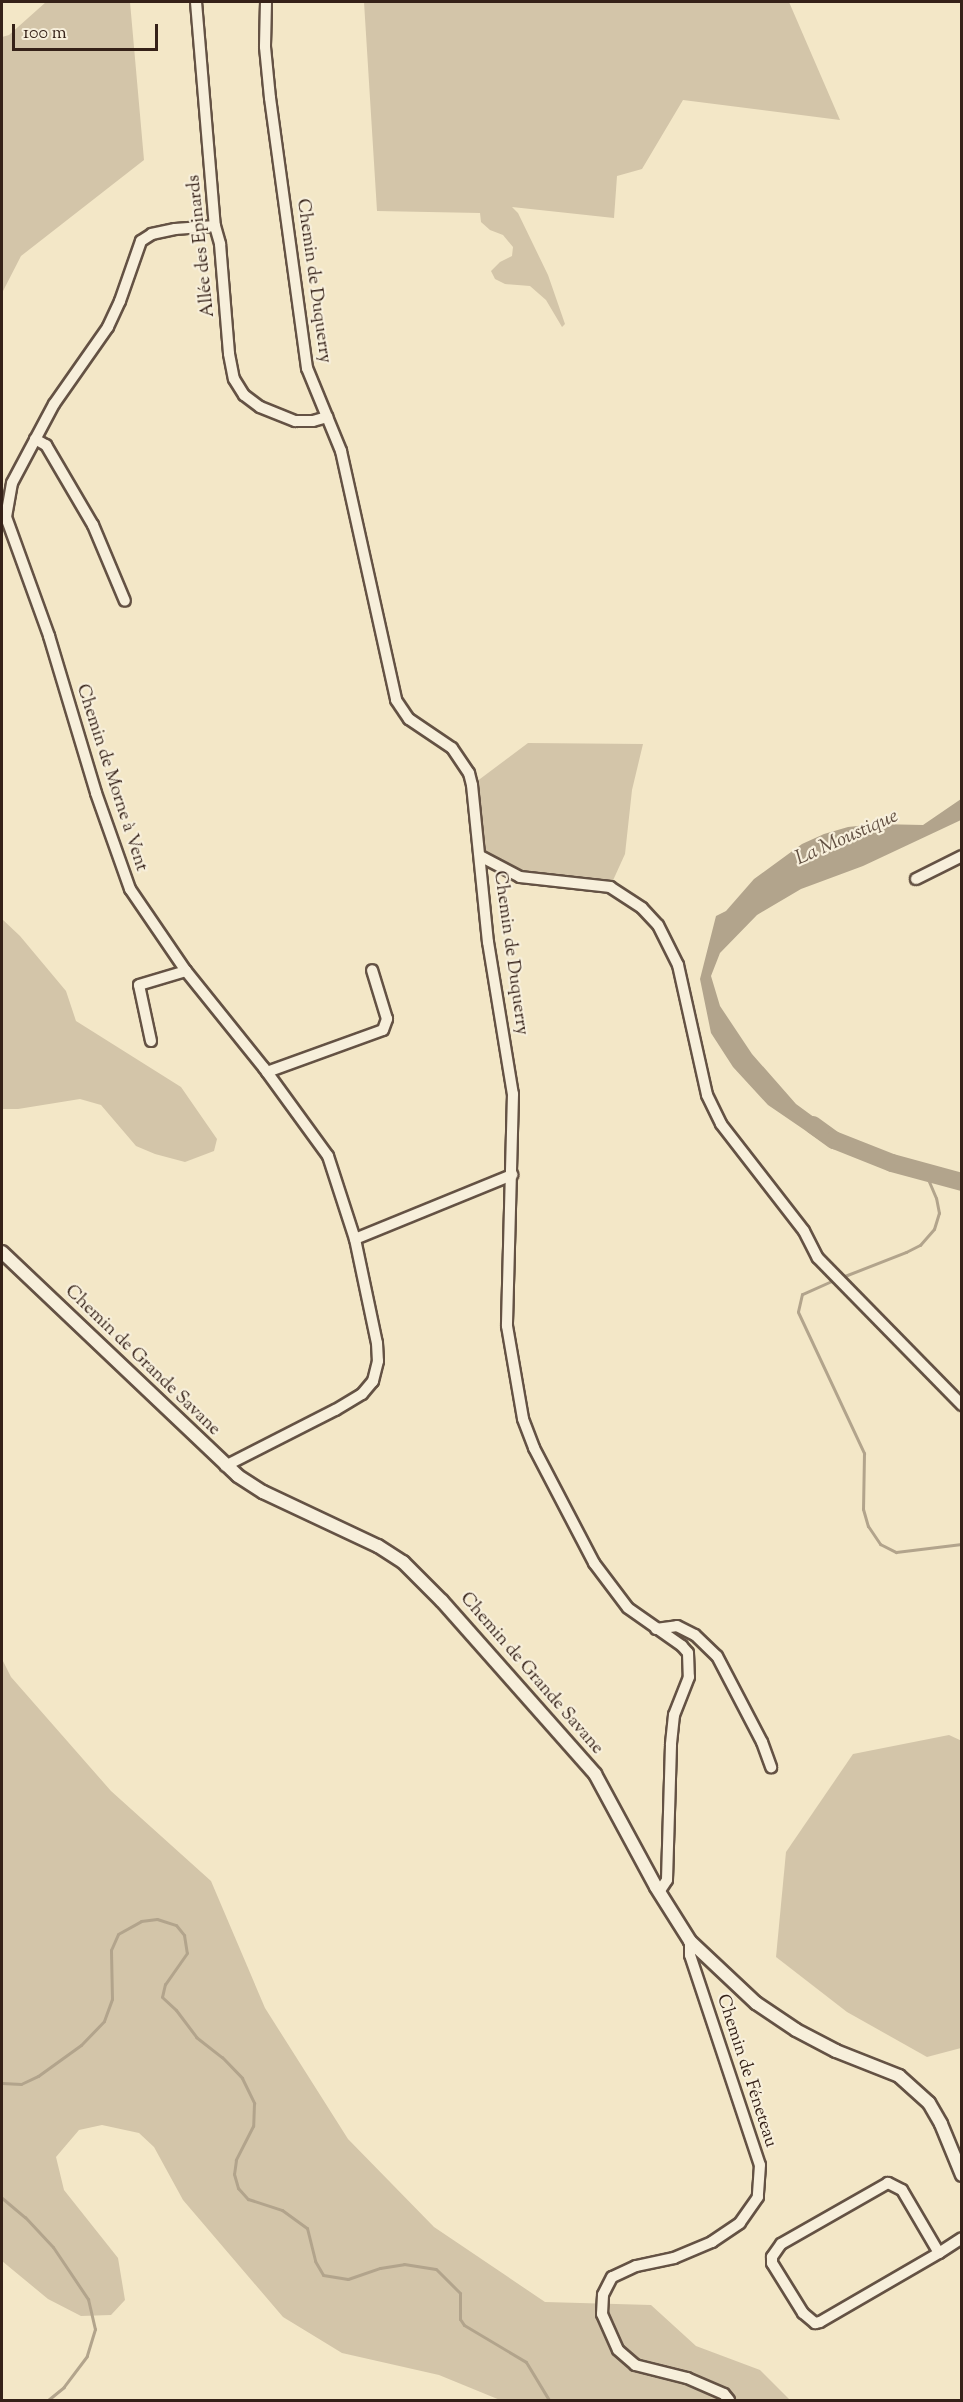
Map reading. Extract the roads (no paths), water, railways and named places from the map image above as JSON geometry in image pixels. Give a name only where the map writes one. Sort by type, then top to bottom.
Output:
[{"type":"street","name":"Allée des Epinards","points":[[196,2],[214,226],[220,244],[229,354],[234,379],[244,395],[260,407],[295,421],[312,421],[327,417]]},
{"type":"street","name":"Chemin de Duquerry","points":[[266,2],[265,47],[270,98],[307,368],[343,459],[396,700],[409,719],[452,748],[469,773],[488,942],[513,1094],[507,1326],[523,1419],[534,1448],[594,1563],[628,1608],[682,1646],[688,1653],[688,1677],[675,1715],[671,1745],[667,1880],[659,1892]]},
{"type":"street","name":"Chemin de Morne à Vent","points":[[214,226],[175,229],[152,234],[141,241],[120,302],[108,327],[54,404],[12,483],[6,517],[49,636],[96,793],[130,890],[186,972],[267,1072],[328,1156],[355,1239],[377,1343],[378,1361],[373,1381],[362,1394],[335,1410],[225,1466]]},
{"type":"street","points":[[35,439],[46,445],[93,525],[125,601]]},
{"type":"street","points":[[480,856],[520,877],[610,887],[642,908],[658,925],[678,965],[707,1095],[721,1124],[804,1231],[818,1258],[827,1269],[962,1405]]},
{"type":"street","points":[[916,879],[962,856]]},
{"type":"street","points":[[267,1072],[384,1030],[387,1019],[372,970]]},
{"type":"street","points":[[151,1041],[139,985],[186,972]]},
{"type":"street","points":[[355,1239],[512,1175]]},
{"type":"street","name":"Chemin de Grande Savane","points":[[2,1252],[225,1466],[263,1492],[378,1546],[403,1562],[594,1774],[659,1892],[690,1941],[756,2003],[796,2030],[836,2051],[899,2076],[929,2103],[941,2124],[962,2175]]},
{"type":"street","points":[[656,1629],[678,1626],[695,1635],[717,1656],[762,1742],[771,1767]]},
{"type":"street","name":"Chemin de Féneteau","points":[[690,1941],[690,1954],[760,2165],[758,2197],[740,2223],[712,2242],[674,2258],[636,2266],[612,2277],[603,2295],[602,2314],[618,2350],[634,2365],[687,2378],[724,2394],[729,2400]]},
{"type":"street","points":[[939,2253],[902,2190],[888,2183],[781,2244],[772,2257],[772,2263],[803,2313],[815,2323],[939,2253],[962,2238]]},
{"type":"water","points":[[961,799],[961,820],[863,866],[801,889],[757,915],[720,953],[711,976],[720,1006],[752,1054],[796,1104],[837,1134],[828,1146],[768,1105],[733,1067],[711,1033],[700,979],[716,916],[726,911],[754,879],[802,844],[848,827],[877,824],[923,825]]},
{"type":"waterway","name":"La Moustique","points":[[813,1125],[834,1140],[892,1163],[962,1182]]},
{"type":"waterway","points":[[842,1277],[920,1245],[934,1229],[939,1213],[936,1198],[925,1172]]},
{"type":"waterway","points":[[836,1279],[802,1294],[798,1312],[864,1453],[863,1509],[868,1526],[880,1544],[896,1552],[962,1544]]},
{"type":"waterway","points":[[2,2083],[21,2084],[38,2076],[81,2045],[104,2021],[112,1999],[111,1950],[118,1934],[141,1921],[157,1919],[176,1925],[184,1935],[187,1953],[165,1984],[162,1997],[176,2010],[196,2037],[222,2057],[242,2078],[254,2103],[253,2126],[236,2160],[234,2174],[238,2188],[248,2199],[282,2210],[307,2228],[315,2261],[323,2275],[348,2279],[380,2268],[404,2264],[436,2269],[460,2293],[460,2319],[464,2325],[526,2362],[549,2400]]},
{"type":"waterway","points":[[2,2198],[25,2217],[53,2247],[88,2299],[95,2329],[87,2356],[64,2387],[48,2400]]}]
